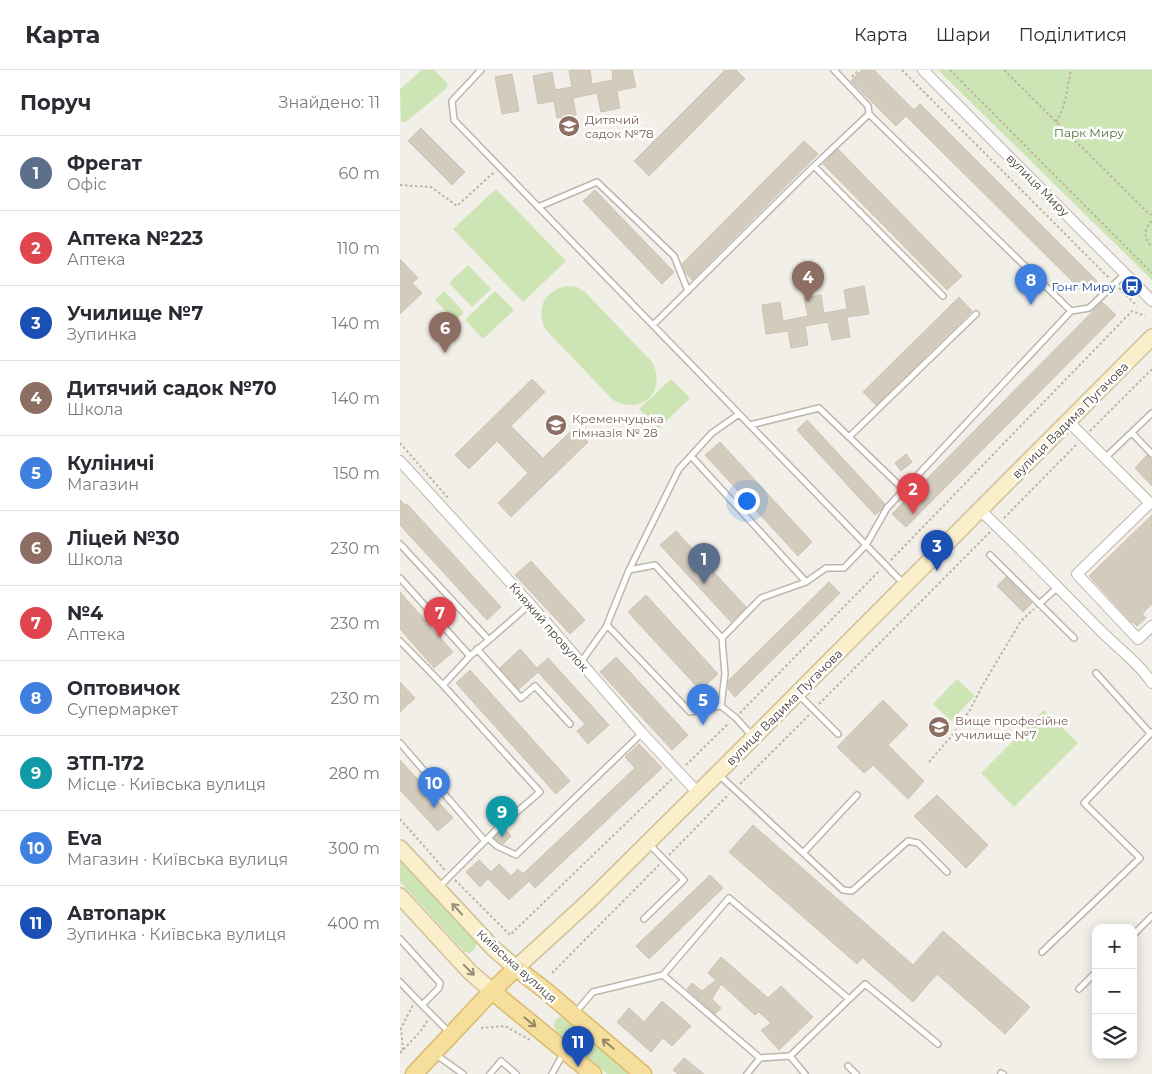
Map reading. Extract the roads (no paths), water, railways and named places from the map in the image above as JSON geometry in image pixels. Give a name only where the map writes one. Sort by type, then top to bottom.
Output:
[{"type":"main road","name":"вулиця Вадима Пугачова","points":[[414,1074],[516,968]]},
{"type":"main road","name":"Київська вулиця","points":[[516,968],[643,1074]]},
{"type":"main road","points":[[492,991],[593,1074]]},
{"type":"street","name":"вулиця Миру","points":[[923,70],[1152,301]]},
{"type":"street","name":"вулиця Вадима Пугачова","points":[[516,968],[648,843],[1152,337]]},
{"type":"street","points":[[1068,421],[1150,503],[1076,574],[1138,639],[1152,626]]},
{"type":"street","name":"Княжий провулок","points":[[400,461],[530,604],[642,733],[698,793]]},
{"type":"street","points":[[980,510],[1147,675],[1152,683]]},
{"type":"street","name":"Київська вулиця","points":[[400,848],[492,947],[516,968]]},
{"type":"street","points":[[400,896],[470,972],[492,991]]},
{"type":"lane","points":[[481,70],[452,101],[454,120],[905,585]]},
{"type":"lane","points":[[834,70],[868,106],[869,114],[1071,310]]},
{"type":"lane","points":[[653,325],[869,114]]},
{"type":"lane","points":[[814,166],[943,296]]},
{"type":"lane","points":[[538,207],[597,182],[674,256],[688,291]]},
{"type":"lane","points":[[722,638],[761,598],[806,582],[826,568],[844,568],[866,544],[887,508],[1071,310],[1089,308],[1126,274]]},
{"type":"lane","points":[[849,437],[976,314]]},
{"type":"lane","points":[[750,425],[819,408],[904,490]]},
{"type":"lane","points":[[1105,458],[1152,413]]},
{"type":"lane","points":[[581,662],[606,625],[629,570],[679,469],[712,433],[738,414]]},
{"type":"lane","points":[[1132,433],[1152,454]]},
{"type":"lane","points":[[691,456],[806,582]]},
{"type":"lane","points":[[400,544],[489,640]]},
{"type":"lane","points":[[990,555],[1074,638]]},
{"type":"lane","points":[[629,570],[656,565],[722,638],[725,674],[721,706]]},
{"type":"lane","points":[[400,578],[470,656]]},
{"type":"lane","points":[[1039,604],[1058,587]]},
{"type":"lane","points":[[443,685],[477,649],[530,604]]},
{"type":"lane","points":[[606,625],[690,712],[721,706],[736,718],[754,737]]},
{"type":"lane","points":[[400,641],[443,685],[540,792],[486,840],[438,888]]},
{"type":"lane","points":[[477,649],[521,698],[535,686],[570,724]]},
{"type":"lane","points":[[1042,952],[1140,858],[1084,803],[1151,733],[1096,673]]},
{"type":"lane","points":[[797,693],[838,734]]},
{"type":"lane","points":[[400,743],[486,840],[516,855],[642,733]]},
{"type":"lane","points":[[717,774],[843,890],[852,891],[908,841],[918,843],[947,872]]},
{"type":"lane","points":[[802,853],[856,795]]},
{"type":"lane","points":[[644,919],[684,880],[648,843]]},
{"type":"lane","points":[[573,1015],[593,992],[663,975],[729,898],[849,999]]},
{"type":"lane","points":[[1137,931],[1152,916]]},
{"type":"lane","points":[[400,939],[440,983],[439,988],[422,1005]]},
{"type":"lane","points":[[663,975],[760,1058],[790,1056],[865,984],[938,1044]]},
{"type":"lane","points":[[1079,989],[1092,976]]},
{"type":"lane","points":[[400,982],[452,1034]]},
{"type":"lane","points":[[552,1074],[565,1051]]},
{"type":"lane","points":[[434,1053],[463,1074]]},
{"type":"lane","points":[[790,1056],[804,1074]]},
{"type":"lane","points":[[747,1074],[760,1058]]},
{"type":"lane","points":[[490,1074],[501,1061],[516,1074]]},
{"type":"lane","points":[[848,1066],[856,1074]]},
{"type":"place","name":"Дитячий садок №78","points":[[569,126]]},
{"type":"place","name":"Гонг Миру","points":[[1132,286]]},
{"type":"place","name":"Дитячий садок №70","points":[[808,302]]},
{"type":"place","name":"Оптовичок","points":[[1031,305]]},
{"type":"place","name":"Ліцей №30","points":[[445,353]]},
{"type":"place","name":"Кременчуцька гімназія № 28","points":[[556,425]]},
{"type":"place","name":"Аптека №223","points":[[913,514]]},
{"type":"place","name":"Училище №7","points":[[937,571]]},
{"type":"place","name":"Фрегат","points":[[704,584]]},
{"type":"place","name":"№4","points":[[440,638]]},
{"type":"place","name":"Куліничі","points":[[703,725]]},
{"type":"place","name":"Вище професійне училище №7","points":[[939,727]]},
{"type":"place","name":"Eva","points":[[434,808]]},
{"type":"place","name":"ЗТП-172","points":[[502,837]]},
{"type":"place","name":"Автопарк","points":[[578,1067]]},
{"type":"park label","name":"Парк Миру","points":[[1089,132]]}]
